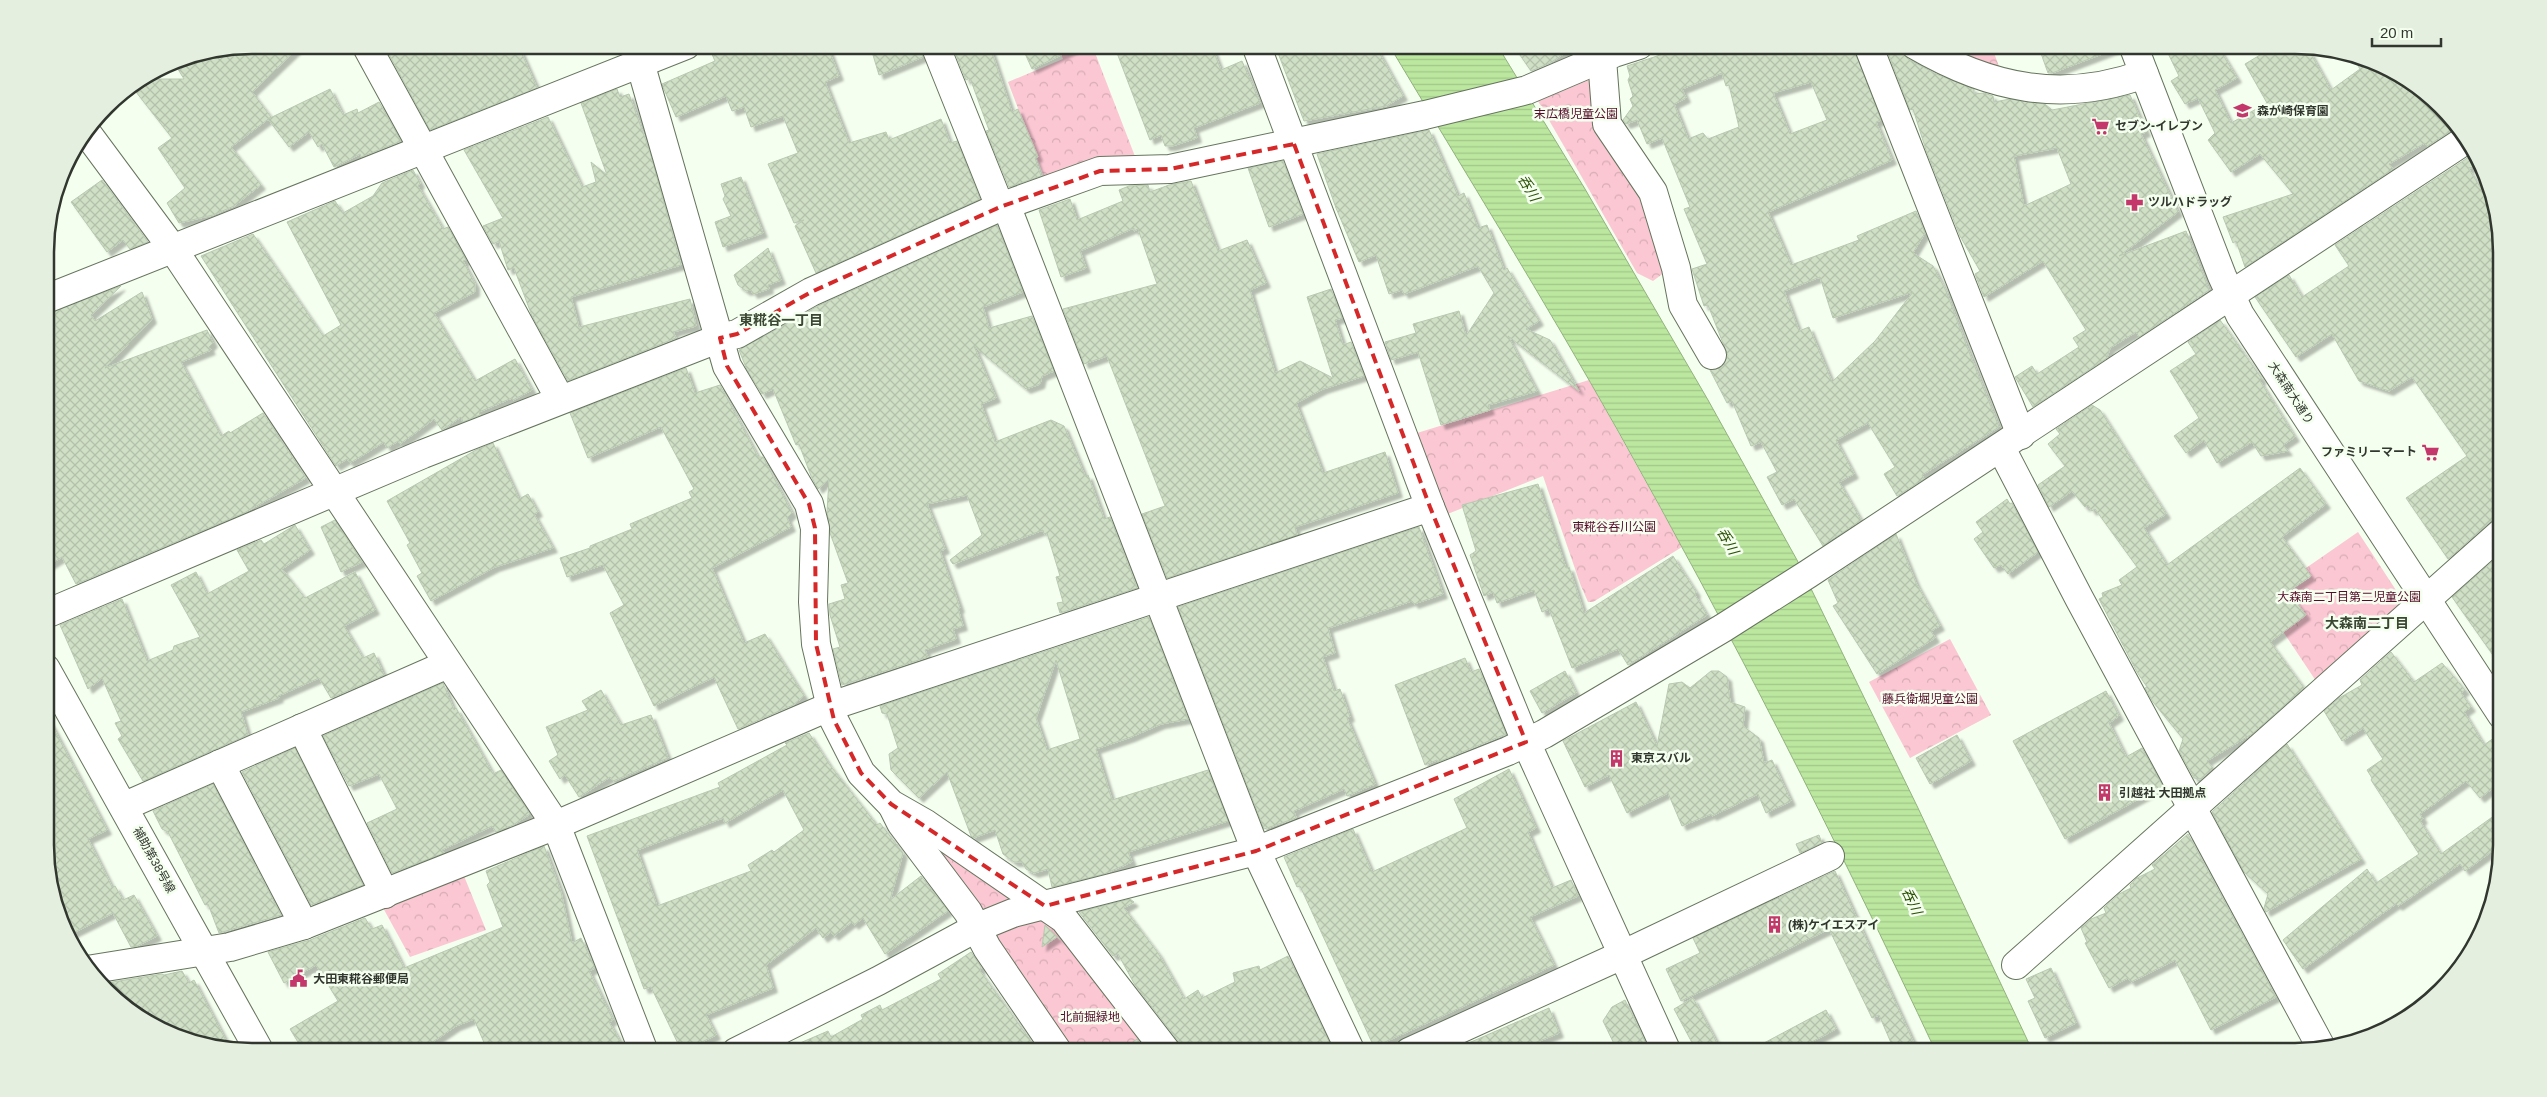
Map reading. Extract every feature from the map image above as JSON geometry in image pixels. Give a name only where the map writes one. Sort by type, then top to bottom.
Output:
[{"type":"street","points":[[371,54],[560,399]]},
{"type":"street","points":[[54,296],[423,150],[638,54],[727,366],[809,504],[815,528],[813,602],[816,644],[834,720],[861,773],[891,804],[926,824],[1064,919],[1160,1043]]},
{"type":"street","points":[[939,54],[1003,206],[1256,851],[1347,1043]]},
{"type":"street","points":[[1259,54],[1430,507],[1526,742],[1663,1043]]},
{"type":"street","points":[[54,611],[333,492],[560,399],[720,338],[737,334],[812,292],[1003,206],[1100,171],[1170,169],[1294,144],[1527,90],[1595,54]]},
{"type":"street","points":[[1599,54],[1607,124],[1653,192],[1676,268],[1683,305],[1712,354]]},
{"type":"street","points":[[1871,54],[2011,442],[2192,808],[2318,1042]]},
{"type":"street","points":[[1932,54],[1954,66],[2011,86],[2094,89],[2118,84],[2144,74]]},
{"type":"street","name":"大森南大通り","points":[[2136,54],[2230,296],[2240,315],[2493,701]]},
{"type":"street","points":[[90,137],[173,249],[556,825],[641,1043]]},
{"type":"street","points":[[754,1043],[878,981],[976,928],[1013,913],[1256,851],[1526,742],[1723,628],[1808,574],[2011,442],[2461,143]]},
{"type":"street","points":[[97,968],[230,946],[304,925],[556,825],[831,706],[1430,507]]},
{"type":"street","points":[[2016,965],[2493,540]]},
{"type":"street","points":[[125,806],[448,664]]},
{"type":"street","name":"補助第38号線","points":[[54,683],[125,806],[255,1043]]},
{"type":"street","points":[[302,728],[385,894]]},
{"type":"street","points":[[220,764],[304,925]]},
{"type":"street","points":[[891,804],[901,823],[968,912],[987,948],[1052,1043]]},
{"type":"street","points":[[1429,1043],[1622,955],[1830,856]]},
{"type":"highlighted area","points":[[1294,144],[1430,507],[1526,742],[1256,851],[1045,906],[891,804],[861,773],[834,720],[816,644],[815,528],[809,504],[727,366],[720,338],[737,334],[811,292],[1000,207],[1100,171],[1170,169]]},
{"type":"green space","points":[[1061,54],[1095,54],[1136,159],[1046,182],[1008,82],[1063,59]]},
{"type":"green space","points":[[1962,54],[1994,54],[2000,69]]},
{"type":"green space","name":"末広橋児童公園","points":[[1596,77],[1644,197],[1665,272],[1653,281],[1637,273],[1538,101]]},
{"type":"green space","name":"東糀谷呑川公園","points":[[1589,380],[1682,547],[1593,602],[1588,602],[1581,586],[1543,476],[1435,519],[1404,437]]},
{"type":"green space","name":"大森南二丁目第二児童公園","points":[[2358,532],[2405,604],[2318,684],[2272,615],[2275,602],[2311,577],[2306,568]]},
{"type":"green space","name":"藤兵衛堀児童公園","points":[[1950,639],[1991,715],[1910,758],[1869,682]]},
{"type":"green space","name":"北前掘緑地","points":[[928,828],[1044,910],[1153,1043],[1066,1043],[919,841]]},
{"type":"green space","points":[[464,876],[486,930],[410,957],[382,906]]},
{"type":"water","name":"呑川","points":[[1394,54],[1502,54],[1585,189],[1708,400],[1797,560],[1918,808],[2029,1043],[1932,1043],[1822,816],[1743,661],[1618,431]]},
{"type":"building","points":[[239,54],[292,54],[252,92],[271,117],[231,147],[261,185],[234,206],[213,215],[179,223],[167,203],[185,188],[158,148],[172,138],[136,92],[155,79],[184,79],[178,68],[200,60]]},
{"type":"building","points":[[389,54],[522,54],[537,88],[430,130]]},
{"type":"building","points":[[712,54],[830,54],[839,76],[825,82],[849,143],[886,132],[889,140],[941,119],[950,143],[957,141],[980,199],[816,273],[795,226],[804,220],[794,223],[768,164],[798,153],[783,116],[751,127],[744,107],[732,111],[726,96],[676,117],[662,84],[715,61]]},
{"type":"building","points":[[873,54],[922,54],[923,57],[879,75]]},
{"type":"building","points":[[956,54],[992,54],[1012,112],[1018,109],[1038,157],[1035,158],[1041,176],[1009,187],[986,131],[989,130],[970,78],[966,80]]},
{"type":"building","points":[[1025,54],[1063,54],[1032,69]]},
{"type":"building","points":[[1117,54],[1215,54],[1221,70],[1242,61],[1260,103],[1194,128],[1197,138],[1172,146],[1165,146],[1161,135],[1150,140]]},
{"type":"building","points":[[1278,54],[1380,54],[1403,96],[1386,106],[1304,121]]},
{"type":"building","points":[[1519,54],[1564,54],[1550,63],[1531,71]]},
{"type":"building","points":[[1663,54],[1856,54],[1881,120],[1876,122],[1892,160],[1768,212],[1791,265],[1859,240],[1857,236],[1916,211],[1925,233],[1913,253],[1933,266],[1946,291],[1999,427],[1922,475],[1924,479],[1897,496],[1884,474],[1895,467],[1868,423],[1836,440],[1854,474],[1839,482],[1861,520],[1823,546],[1794,499],[1782,505],[1767,477],[1777,472],[1761,442],[1751,446],[1732,401],[1727,403],[1710,370],[1720,368],[1728,356],[1708,305],[1704,306],[1692,269],[1707,264],[1684,209],[1690,207],[1662,138],[1647,144],[1637,120],[1626,124],[1623,120],[1633,106],[1630,99],[1633,96],[1628,80],[1630,76],[1627,66]],"holes":[[[1722,73],[1726,86],[1729,85],[1739,127],[1708,139],[1703,133],[1688,139],[1674,104],[1686,98],[1682,89]],[[1811,82],[1827,120],[1790,134],[1773,93]],[[1820,277],[1833,318],[1913,292],[1875,341],[1832,382],[1809,327],[1799,331],[1784,291]]]},
{"type":"building","points":[[1888,54],[1903,54],[1908,59],[1936,74],[1974,89],[1974,94],[1984,93],[1993,96],[1994,102],[2010,99],[2045,104],[2052,110],[2130,95],[2146,132],[2141,134],[2178,212],[2119,256],[2186,231],[2209,290],[2139,337],[2136,332],[2110,348],[2107,358],[2033,407],[2015,377],[2032,366],[2037,374],[2079,347],[2073,338],[2086,330],[2043,261],[1984,297],[1975,274],[1980,271],[1960,236],[1926,150],[1913,109],[1910,110]],"holes":[[[2057,148],[2071,184],[2024,206],[2014,156]]]},
{"type":"building","points":[[2041,54],[2102,54],[2052,73],[2048,73]]},
{"type":"building","points":[[2168,54],[2222,54],[2237,78],[2215,90],[2231,123],[2267,103],[2245,64],[2262,54],[2311,54],[2331,90],[2360,69],[2356,63],[2383,74],[2405,87],[2426,103],[2452,131],[2427,146],[2425,143],[2389,164],[2393,169],[2245,267],[2236,241],[2233,243],[2223,217],[2293,194],[2260,154],[2231,172],[2208,140],[2215,133],[2198,98],[2185,104],[2171,81],[2179,76]]},
{"type":"building","points":[[330,89],[343,115],[357,109],[358,113],[379,102],[401,141],[361,157],[360,154],[334,167],[322,144],[318,147],[309,132],[289,147],[268,119]]},
{"type":"building","points":[[617,89],[620,97],[629,94],[650,152],[681,265],[571,297],[579,327],[690,299],[696,326],[673,332],[676,338],[568,381],[532,316],[514,268],[508,270],[499,241],[493,244],[483,226],[503,218],[464,150],[548,117],[582,187],[596,182],[591,162],[607,175],[581,103]]},
{"type":"building","points":[[1429,130],[1458,196],[1464,193],[1478,228],[1487,225],[1504,270],[1507,268],[1539,321],[1526,329],[1550,340],[1579,391],[1508,336],[1537,391],[1488,405],[1490,410],[1441,425],[1418,352],[1391,360],[1385,342],[1416,333],[1413,324],[1459,311],[1466,336],[1494,293],[1478,266],[1404,294],[1402,290],[1389,294],[1376,255],[1359,262],[1336,208],[1317,154]]},
{"type":"building","points":[[2469,157],[2474,167],[2468,168],[2487,200],[2493,239],[2493,520],[2448,559],[2406,498],[2467,456],[2412,377],[2389,391],[2359,381],[2332,334],[2296,357],[2255,297],[2289,275],[2302,297],[2349,266],[2335,245]]},
{"type":"building","points":[[1283,161],[1303,214],[1269,227],[1248,168]]},
{"type":"building","points":[[413,170],[420,183],[418,186],[443,229],[448,227],[466,260],[463,261],[475,284],[475,292],[434,313],[475,381],[515,359],[532,390],[513,400],[512,398],[479,412],[480,415],[463,422],[461,417],[442,430],[434,419],[400,444],[398,441],[387,448],[384,442],[350,463],[347,459],[336,466],[201,256],[253,234],[323,336],[341,325],[287,222],[335,201],[343,213],[373,196],[382,183]]},
{"type":"building","points":[[741,177],[763,233],[723,247],[715,222],[731,216],[723,199],[725,196],[721,184]]},
{"type":"building","points":[[102,180],[148,242],[130,249],[123,240],[107,252],[71,202]]},
{"type":"building","points":[[1191,181],[1218,251],[1247,240],[1266,283],[1250,290],[1275,373],[1300,361],[1333,378],[1307,297],[1331,289],[1342,318],[1335,320],[1343,345],[1351,342],[1364,376],[1323,389],[1296,403],[1323,473],[1385,452],[1398,493],[1295,527],[1297,535],[1167,578],[1142,514],[1165,506],[1107,356],[1084,364],[1063,309],[1157,284],[1138,229],[1134,231],[1134,228],[1080,251],[1086,268],[1061,277],[1039,210],[1070,199],[1077,220],[1123,201],[1119,190],[1129,186],[1148,185],[1150,192],[1169,185]]},
{"type":"building","points":[[997,225],[1023,292],[983,307],[989,328],[1032,316],[1054,371],[1042,376],[1040,384],[1026,389],[974,346],[996,398],[981,404],[995,442],[1051,420],[1064,426],[1085,476],[1088,475],[1104,519],[1110,517],[1137,588],[1060,613],[1057,603],[1063,602],[1056,577],[1060,576],[1047,533],[1044,534],[1043,530],[953,564],[950,560],[982,535],[967,495],[927,504],[945,549],[940,551],[960,608],[958,609],[963,626],[953,629],[956,639],[925,650],[928,657],[842,685],[833,649],[840,647],[830,615],[829,604],[845,599],[841,585],[848,583],[830,533],[827,512],[829,479],[818,489],[799,444],[796,445],[773,389],[762,394],[747,370],[739,350],[818,306]]},
{"type":"building","points":[[768,248],[781,280],[768,285],[769,289],[753,294],[751,290],[746,291],[738,285],[734,275]]},
{"type":"building","points":[[121,286],[91,315],[95,321],[142,292],[152,319],[105,368],[207,330],[213,343],[209,347],[211,350],[181,362],[221,436],[229,431],[230,433],[263,413],[306,478],[244,513],[76,584],[62,557],[54,562],[54,311]]},
{"type":"building","points":[[2220,320],[2262,379],[2260,381],[2295,437],[2283,445],[2288,451],[2261,456],[2252,442],[2217,463],[2204,440],[2186,453],[2174,436],[2199,418],[2170,371],[2196,354],[2188,342]]},
{"type":"building","points":[[686,368],[695,393],[720,385],[758,457],[763,457],[792,513],[787,518],[791,527],[712,568],[744,643],[765,634],[804,696],[793,705],[738,729],[714,677],[654,706],[610,613],[624,605],[603,565],[567,577],[560,558],[590,548],[590,546],[632,529],[630,524],[692,498],[689,492],[694,489],[661,427],[588,458],[570,413]]},
{"type":"building","points":[[2092,405],[2100,410],[2166,514],[2144,528],[2167,565],[2300,468],[2326,504],[2282,537],[2311,576],[2288,591],[2306,615],[2270,642],[2304,688],[2252,734],[2207,761],[2213,768],[2201,779],[2194,778],[2179,751],[2183,739],[2153,702],[2145,688],[2147,687],[2137,672],[2099,599],[2103,597],[2102,593],[2122,585],[2119,580],[2137,567],[2095,509],[2092,511],[2088,505],[2085,507],[2072,491],[2049,507],[2038,485],[2065,466],[2048,444],[2060,434],[2056,429]]},
{"type":"building","points":[[493,443],[519,499],[528,494],[538,512],[534,514],[553,548],[495,567],[431,601],[417,576],[422,573],[407,545],[410,543],[387,501],[476,450]]},
{"type":"building","points":[[1538,484],[1566,568],[1569,567],[1584,613],[1673,556],[1696,592],[1695,595],[1707,615],[1628,665],[1618,649],[1572,668],[1549,609],[1542,612],[1534,590],[1497,603],[1493,592],[1484,596],[1470,555],[1476,551],[1462,505]]},
{"type":"building","points":[[2007,499],[2010,504],[2012,503],[2038,552],[2008,574],[2001,565],[1994,568],[1974,539],[1983,532],[1976,522]]},
{"type":"building","points":[[335,520],[362,562],[341,572],[321,527]]},
{"type":"building","points":[[295,525],[310,550],[282,569],[305,598],[355,572],[375,610],[344,626],[363,658],[374,653],[384,675],[331,698],[319,678],[278,696],[279,698],[241,712],[248,735],[143,781],[118,739],[122,736],[115,723],[121,721],[102,678],[88,689],[60,625],[122,599],[147,661],[173,650],[174,646],[200,637],[171,585],[196,572],[207,594],[249,571],[237,550],[261,540],[264,544]]},
{"type":"building","points":[[1419,527],[1443,594],[1414,604],[1412,601],[1328,628],[1335,653],[1323,657],[1334,691],[1340,689],[1350,717],[1347,718],[1375,784],[1347,796],[1344,789],[1294,811],[1296,818],[1264,829],[1178,607]]},
{"type":"building","points":[[1896,534],[1916,583],[1940,626],[1931,631],[1935,638],[1877,674],[1833,606],[1838,603],[1828,580]]},
{"type":"building","points":[[2493,561],[2493,655],[2452,597]]},
{"type":"building","points":[[1149,617],[1188,719],[1161,724],[1096,749],[1112,800],[1208,770],[1228,821],[1128,852],[1132,862],[1104,874],[1052,887],[1048,869],[1034,873],[1026,869],[1022,862],[1014,862],[1003,854],[995,830],[973,838],[971,836],[947,772],[919,798],[891,770],[889,754],[898,748],[887,714],[882,713],[880,706]],"holes":[[[1056,660],[1080,739],[1047,750],[1036,718]]]},
{"type":"building","points":[[2391,652],[2414,682],[2442,663],[2465,690],[2461,693],[2471,707],[2464,712],[2484,745],[2493,738],[2493,788],[2480,798],[2466,781],[2420,814],[2423,819],[2420,821],[2441,854],[2493,816],[2493,851],[2465,871],[2460,864],[2398,906],[2396,904],[2303,969],[2283,940],[2367,869],[2376,883],[2419,854],[2371,780],[2372,778],[2367,770],[2383,759],[2363,728],[2342,741],[2324,711],[2339,698],[2362,685],[2360,680]]},
{"type":"building","points":[[1465,658],[1471,672],[1479,669],[1506,734],[1438,762],[1437,760],[1425,765],[1395,685]]},
{"type":"building","points":[[1565,671],[1576,693],[1542,713],[1530,691]]},
{"type":"building","points":[[1711,671],[1719,671],[1727,677],[1730,702],[1745,707],[1743,726],[1759,738],[1764,763],[1772,760],[1791,801],[1766,813],[1758,794],[1712,816],[1711,814],[1682,826],[1668,793],[1627,813],[1609,775],[1585,787],[1563,741],[1636,702],[1657,746],[1669,684],[1682,682],[1690,688]]},
{"type":"building","points":[[443,683],[454,710],[456,708],[493,774],[501,770],[530,814],[513,825],[496,832],[492,826],[442,850],[444,853],[392,873],[367,823],[397,809],[379,774],[349,786],[323,736]]},
{"type":"building","points":[[601,690],[621,725],[651,715],[668,758],[613,781],[610,777],[579,797],[565,775],[560,779],[549,761],[558,755],[546,727],[588,710],[582,701]]},
{"type":"building","points":[[2106,691],[2119,716],[2109,723],[2126,757],[2142,748],[2163,786],[2065,839],[2013,741]]},
{"type":"building","points":[[54,729],[107,830],[88,839],[112,887],[115,886],[123,900],[134,895],[157,936],[131,947],[113,913],[74,933],[60,897],[54,858]]},
{"type":"building","points":[[809,733],[829,764],[877,825],[880,823],[903,853],[890,900],[921,876],[948,911],[885,954],[863,918],[854,925],[852,922],[834,936],[831,932],[823,938],[816,928],[766,965],[773,988],[706,1015],[716,1035],[700,1043],[678,1043],[651,987],[644,989],[587,836],[720,787],[718,783],[787,745],[785,743]],"holes":[[[783,790],[804,830],[774,852],[772,850],[748,865],[751,871],[657,906],[637,850],[723,818],[725,823]]]},
{"type":"building","points":[[1957,735],[1971,761],[1930,784],[1916,758]]},
{"type":"building","points":[[2287,744],[2361,859],[2266,912],[2264,908],[2268,894],[2244,872],[2212,812]]},
{"type":"building","points":[[295,748],[363,885],[311,905],[242,772]]},
{"type":"building","points":[[1509,769],[1536,828],[1528,832],[1552,888],[1571,880],[1578,896],[1530,917],[1554,965],[1383,1043],[1372,1043],[1300,886],[1297,887],[1284,857],[1353,829],[1372,872],[1467,828],[1454,799]]},
{"type":"building","points":[[213,784],[281,915],[219,933],[208,904],[205,905],[168,832],[162,829],[153,811]]},
{"type":"building","points":[[2188,834],[2276,997],[2211,1030],[2175,960],[2131,982],[2128,978],[2109,988],[2085,943],[2087,942],[2081,928],[2091,919],[2106,913],[2104,908],[2119,894],[2131,888],[2130,885],[2137,878],[2155,869],[2152,865]]},
{"type":"building","points":[[1819,835],[1822,843],[1800,853],[1796,844]]},
{"type":"building","points":[[544,846],[561,892],[572,943],[581,938],[595,968],[589,971],[613,1020],[609,1022],[621,1043],[484,1043],[474,1019],[456,1026],[431,1043],[299,1043],[290,1029],[338,1001],[316,965],[284,983],[268,952],[310,940],[365,918],[372,929],[382,925],[404,968],[503,927],[487,885],[490,882],[486,871]]},
{"type":"building","name":"(株)ケイエスアイ","points":[[1835,871],[1914,1043],[1891,1043],[1879,1015],[1872,1018],[1829,929],[1681,1001],[1666,969],[1700,953],[1693,938]]},
{"type":"building","points":[[1130,899],[1134,902],[1124,908],[1158,953],[1184,999],[1198,990],[1202,998],[1235,982],[1233,973],[1259,966],[1260,970],[1288,956],[1330,1043],[1179,1043],[1135,985],[1118,954],[1113,956],[1079,912]]},
{"type":"building","points":[[1045,925],[1057,937],[1042,947]]},
{"type":"building","points":[[971,952],[981,967],[980,971],[1032,1043],[800,1043],[828,1031],[831,1037],[863,1019],[861,1015],[880,1005],[882,1010],[941,979],[938,974]]},
{"type":"building","points":[[2051,968],[2076,1023],[2045,1038],[2028,1001],[2035,998],[2026,979]]},
{"type":"building","points":[[182,971],[189,983],[194,980],[227,1042],[200,1037],[164,1023],[131,1002],[109,982]]},
{"type":"building","points":[[1693,998],[1717,1043],[1692,1043],[1674,1009]]},
{"type":"building","points":[[1625,1000],[1646,1043],[1614,1043],[1603,1021],[1612,1007]]},
{"type":"building","points":[[1549,1008],[1559,1033],[1535,1043],[1469,1043]]},
{"type":"building","points":[[1826,1010],[1836,1029],[1810,1043],[1764,1043]]},
{"type":"building","points":[[1137,1039],[1140,1043],[1131,1043]]},
{"type":"place","name":"森が崎保育園","points":[[2243,111]]},
{"type":"place","name":"セブン-イレブン","points":[[2101,126]]},
{"type":"place","name":"ツルハドラッグ","points":[[2134,202]]},
{"type":"place","name":"ファミリーマート","points":[[2431,452]]},
{"type":"place","name":"東京スバル","points":[[1617,758]]},
{"type":"place","name":"引越社 大田拠点","points":[[2105,793]]},
{"type":"place","name":"(株)ケイエスアイ","points":[[1774,925]]},
{"type":"place","name":"大田東糀谷郵便局","points":[[299,979]]},
{"type":"district","name":"東糀谷一丁目","points":[[781,320]]},
{"type":"district","name":"大森南二丁目","points":[[2367,623]]}]
